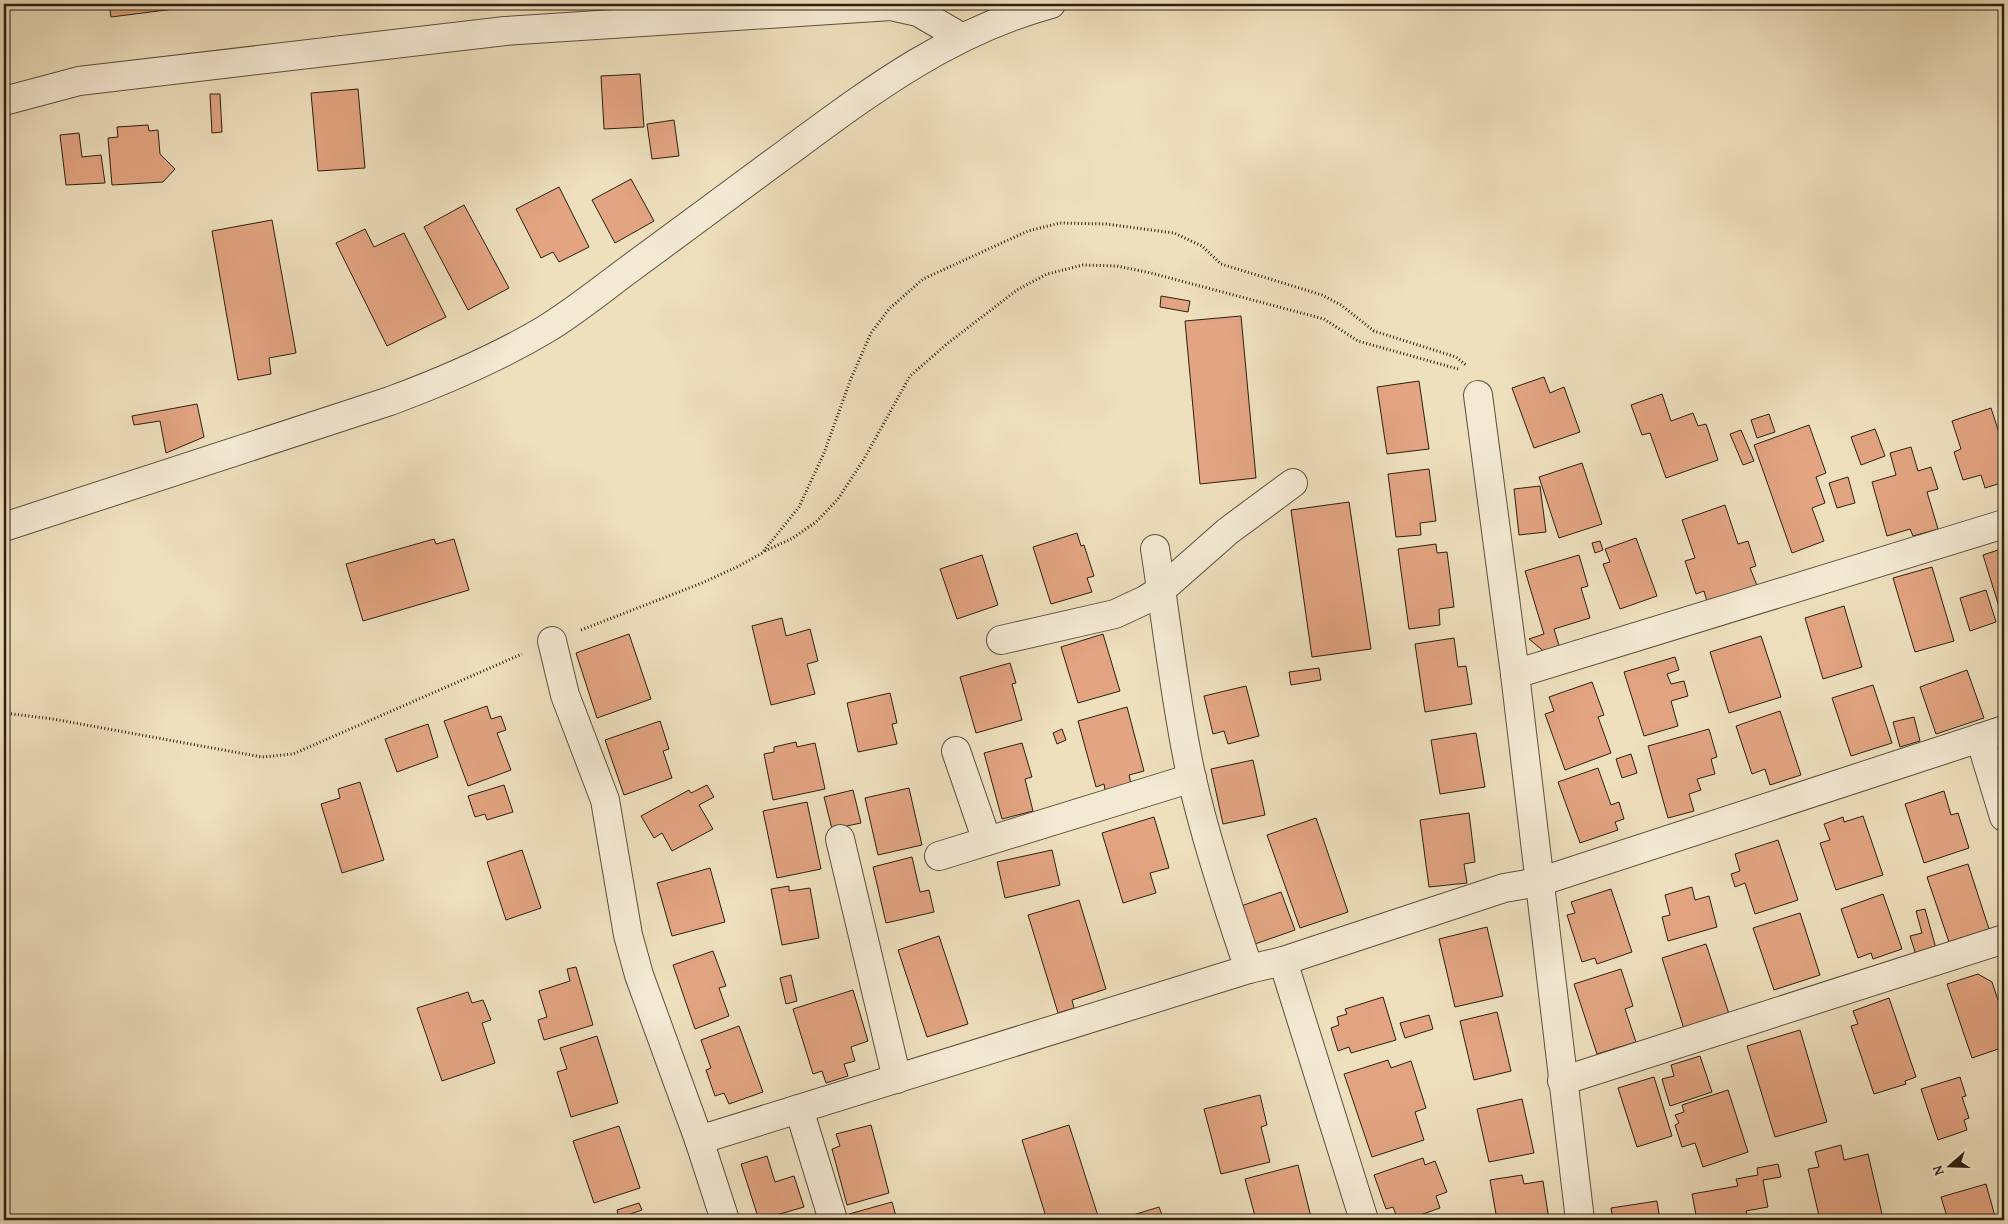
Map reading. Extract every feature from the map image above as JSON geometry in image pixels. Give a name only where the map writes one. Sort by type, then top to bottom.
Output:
[{"type":"street","points":[[4,527],[450,380],[546,329],[844,110],[910,66],[960,37],[1018,13],[1051,4]]},
{"type":"street","points":[[4,101],[79,81],[515,31],[891,6],[918,12],[960,37]]},
{"type":"street","points":[[1478,395],[1515,674],[1580,1220]]},
{"type":"street","points":[[1001,640],[1115,614],[1145,600],[1161,590],[1228,531],[1292,483]]},
{"type":"street","points":[[1515,674],[2004,524]]},
{"type":"street","points":[[1155,550],[1180,721],[1192,778],[1215,870],[1249,969]]},
{"type":"street","points":[[552,641],[565,695],[605,800],[626,926],[639,975],[699,1140],[725,1220]]},
{"type":"street","points":[[699,1140],[1249,969],[1283,961],[1504,888],[1539,882],[1992,734],[2004,817]]},
{"type":"street","points":[[956,751],[987,841]]},
{"type":"street","points":[[939,856],[1192,778]]},
{"type":"street","points":[[840,839],[896,1079]]},
{"type":"street","points":[[1562,1081],[2004,939]]},
{"type":"street","points":[[1283,961],[1364,1220]]},
{"type":"street","points":[[799,1109],[833,1220]]},
{"type":"path","points":[[762,553],[800,507],[824,453],[850,381],[871,334],[889,309],[923,279],[1028,231],[1060,223],[1106,224],[1174,233],[1202,246],[1221,264],[1322,295],[1341,305],[1374,331],[1456,357],[1475,373],[1478,395]]},
{"type":"path","points":[[4,713],[53,719],[262,757],[293,754],[552,641],[702,583],[793,538],[816,522],[838,499],[864,459],[910,376],[948,343],[1017,290],[1047,274],[1083,265],[1117,266],[1151,272],[1324,319],[1358,341],[1460,369],[1471,380],[1478,395]]},
{"type":"building","points":[[109,4],[189,4],[190,7],[111,17]]},
{"type":"building","points":[[640,74],[644,127],[604,129],[601,76]]},
{"type":"building","points":[[358,89],[365,168],[318,171],[311,93]]},
{"type":"building","points":[[210,94],[220,94],[222,132],[212,133]]},
{"type":"building","points":[[674,120],[679,156],[652,159],[647,124]]},
{"type":"building","points":[[148,125],[149,131],[158,130],[160,154],[175,169],[163,182],[112,185],[108,138],[118,137],[117,127]]},
{"type":"building","points":[[79,133],[82,157],[101,155],[105,183],[66,185],[60,135]]},
{"type":"building","points":[[631,179],[654,221],[615,243],[592,200]]},
{"type":"building","points":[[559,187],[589,247],[559,262],[553,252],[541,258],[516,209]]},
{"type":"building","points":[[464,205],[509,288],[468,310],[424,227]]},
{"type":"building","points":[[272,220],[296,353],[269,358],[271,374],[238,380],[212,231]]},
{"type":"building","points":[[365,229],[374,247],[404,233],[446,317],[387,346],[336,243]]},
{"type":"building","points":[[1161,296],[1190,301],[1188,312],[1160,307]]},
{"type":"building","points":[[1241,316],[1256,478],[1200,484],[1185,321]]},
{"type":"building","points":[[1544,377],[1550,393],[1564,387],[1580,432],[1534,448],[1512,388]]},
{"type":"building","points":[[1419,381],[1429,449],[1387,454],[1377,387]]},
{"type":"building","points":[[1662,394],[1671,421],[1693,413],[1698,426],[1706,424],[1718,460],[1666,478],[1650,433],[1642,435],[1631,405]]},
{"type":"building","points":[[197,404],[204,437],[166,453],[160,421],[134,425],[132,416]]},
{"type":"building","points":[[1991,408],[2004,448],[2004,482],[1985,488],[1981,475],[1963,480],[1954,452],[1961,449],[1952,421]]},
{"type":"building","points":[[1769,414],[1775,432],[1757,438],[1751,420]]},
{"type":"building","points":[[1809,425],[1826,473],[1816,477],[1825,503],[1812,508],[1824,541],[1792,553],[1754,445]]},
{"type":"building","points":[[1875,429],[1885,456],[1861,465],[1851,437]]},
{"type":"building","points":[[1741,430],[1754,461],[1743,465],[1730,434]]},
{"type":"building","points":[[1911,447],[1918,471],[1931,467],[1938,489],[1927,492],[1938,529],[1913,536],[1910,529],[1887,536],[1872,482],[1896,475],[1890,453]]},
{"type":"building","points":[[1582,463],[1602,524],[1559,538],[1539,477]]},
{"type":"building","points":[[1429,469],[1436,521],[1420,523],[1421,535],[1396,537],[1388,474]]},
{"type":"building","points":[[1848,477],[1855,503],[1837,508],[1829,483]]},
{"type":"building","points":[[1540,486],[1546,532],[1519,535],[1514,489]]},
{"type":"building","points":[[1349,502],[1371,649],[1312,657],[1291,510]]},
{"type":"building","points":[[1725,505],[1738,544],[1748,541],[1756,566],[1750,568],[1758,588],[1708,605],[1704,591],[1696,594],[1685,561],[1695,558],[1682,520]]},
{"type":"building","points":[[1077,533],[1081,546],[1084,545],[1094,576],[1087,578],[1092,592],[1051,604],[1033,547]]},
{"type":"building","points":[[1636,538],[1657,596],[1620,609],[1603,564],[1610,562],[1605,549]]},
{"type":"building","points":[[434,539],[436,544],[454,539],[469,590],[363,621],[346,564]]},
{"type":"building","points":[[1600,541],[1603,550],[1595,553],[1592,543]]},
{"type":"building","points":[[1436,544],[1437,553],[1447,552],[1454,607],[1439,609],[1440,625],[1409,629],[1398,549]]},
{"type":"building","points":[[2004,548],[2004,623],[1983,555]]},
{"type":"building","points":[[982,555],[998,605],[957,619],[940,569]]},
{"type":"building","points":[[1579,555],[1588,586],[1581,588],[1590,618],[1554,629],[1560,649],[1546,653],[1529,639],[1544,634],[1525,571]]},
{"type":"building","points":[[1932,567],[1954,641],[1915,652],[1893,578]]},
{"type":"building","points":[[1986,590],[1996,622],[1970,631],[1960,598]]},
{"type":"building","points":[[1844,606],[1862,667],[1823,679],[1805,618]]},
{"type":"building","points":[[782,618],[786,636],[810,629],[818,661],[807,664],[815,694],[771,705],[752,626]]},
{"type":"building","points":[[629,634],[651,699],[597,718],[576,653]]},
{"type":"building","points":[[1103,634],[1120,691],[1078,703],[1061,647]]},
{"type":"building","points":[[1761,636],[1781,697],[1729,713],[1710,652]]},
{"type":"building","points":[[1454,638],[1458,667],[1466,666],[1472,704],[1425,712],[1415,644]]},
{"type":"building","points":[[1675,657],[1679,670],[1667,674],[1671,684],[1684,681],[1688,696],[1671,701],[1678,726],[1644,736],[1624,672]]},
{"type":"building","points":[[1010,663],[1016,683],[1012,684],[1022,720],[976,733],[960,677]]},
{"type":"building","points":[[1319,668],[1321,680],[1291,685],[1289,672]]},
{"type":"building","points":[[1967,670],[1984,718],[1936,734],[1920,687]]},
{"type":"building","points":[[1592,682],[1604,715],[1598,717],[1611,753],[1565,770],[1545,714],[1554,711],[1549,697]]},
{"type":"building","points":[[1873,685],[1892,743],[1851,756],[1832,698]]},
{"type":"building","points":[[1246,686],[1259,736],[1228,744],[1224,731],[1213,734],[1204,696]]},
{"type":"building","points":[[890,693],[897,723],[892,724],[897,744],[858,752],[847,703]]},
{"type":"building","points":[[487,706],[491,719],[501,716],[506,730],[497,733],[511,770],[468,786],[444,721]]},
{"type":"building","points":[[1127,707],[1144,771],[1129,775],[1131,784],[1105,790],[1104,784],[1096,787],[1078,721]]},
{"type":"building","points":[[1780,711],[1801,775],[1770,785],[1765,769],[1752,774],[1736,726]]},
{"type":"building","points":[[1914,717],[1920,741],[1900,747],[1893,722]]},
{"type":"building","points":[[660,721],[669,749],[663,751],[672,778],[624,795],[605,740]]},
{"type":"building","points":[[428,724],[438,757],[397,772],[385,739]]},
{"type":"building","points":[[1062,729],[1066,740],[1057,744],[1053,733]]},
{"type":"building","points":[[1709,729],[1717,757],[1711,759],[1715,774],[1697,779],[1701,790],[1689,794],[1694,811],[1668,818],[1648,746]]},
{"type":"building","points":[[1476,733],[1485,787],[1440,794],[1431,740]]},
{"type":"building","points":[[796,742],[797,747],[815,743],[825,789],[773,800],[764,754],[774,752],[774,747]]},
{"type":"building","points":[[1022,743],[1032,777],[1025,779],[1033,811],[1002,819],[984,753]]},
{"type":"building","points":[[1631,754],[1637,773],[1622,778],[1616,759]]},
{"type":"building","points":[[1253,760],[1265,815],[1223,824],[1211,769]]},
{"type":"building","points":[[1598,768],[1611,805],[1619,802],[1624,819],[1615,822],[1618,830],[1580,843],[1558,782]]},
{"type":"building","points":[[360,782],[384,860],[342,873],[321,804],[340,798],[338,789]]},
{"type":"building","points":[[504,785],[513,812],[487,820],[485,814],[475,817],[468,796]]},
{"type":"building","points":[[707,785],[714,797],[699,805],[713,829],[672,851],[662,833],[654,838],[641,816],[689,790],[691,793]]},
{"type":"building","points":[[909,788],[922,845],[878,855],[865,798]]},
{"type":"building","points":[[853,790],[861,823],[832,829],[824,797]]},
{"type":"building","points":[[1944,791],[1951,815],[1958,813],[1969,848],[1924,863],[1905,804]]},
{"type":"building","points":[[807,802],[821,869],[777,878],[763,811]]},
{"type":"building","points":[[1469,813],[1475,862],[1464,864],[1467,883],[1429,887],[1420,820]]},
{"type":"building","points":[[1863,816],[1883,875],[1836,890],[1820,843],[1830,840],[1824,824],[1843,817],[1844,822]]},
{"type":"building","points":[[1154,817],[1169,868],[1150,873],[1156,893],[1123,903],[1102,833]]},
{"type":"building","points":[[1316,818],[1348,912],[1300,928],[1267,835]]},
{"type":"building","points":[[1778,840],[1798,900],[1755,914],[1745,883],[1735,887],[1731,874],[1740,871],[1735,854]]},
{"type":"building","points":[[522,850],[541,908],[506,920],[487,862]]},
{"type":"building","points":[[1052,850],[1060,885],[1005,898],[997,862]]},
{"type":"building","points":[[912,857],[920,892],[929,890],[934,912],[886,923],[873,867]]},
{"type":"building","points":[[1968,864],[1989,929],[1949,942],[1927,877]]},
{"type":"building","points":[[710,868],[725,922],[672,936],[657,883]]},
{"type":"building","points":[[789,886],[789,891],[810,888],[819,938],[782,945],[771,889]]},
{"type":"building","points":[[1692,887],[1695,900],[1709,896],[1717,927],[1668,941],[1662,917],[1670,915],[1665,895]]},
{"type":"building","points":[[1611,889],[1632,952],[1597,964],[1595,958],[1582,962],[1567,915],[1575,913],[1571,902]]},
{"type":"building","points":[[1281,892],[1295,930],[1255,944],[1241,906]]},
{"type":"building","points":[[1883,894],[1902,949],[1873,959],[1871,953],[1858,958],[1841,909]]},
{"type":"building","points":[[1079,900],[1106,989],[1072,1000],[1074,1008],[1058,1013],[1028,915]]},
{"type":"building","points":[[1925,909],[1937,952],[1917,958],[1910,936],[1922,933],[1916,911]]},
{"type":"building","points":[[1800,913],[1820,975],[1774,990],[1753,928]]},
{"type":"building","points":[[1487,927],[1503,996],[1455,1007],[1439,939]]},
{"type":"building","points":[[939,936],[968,1024],[927,1037],[898,950]]},
{"type":"building","points":[[1706,944],[1729,1014],[1684,1029],[1662,958]]},
{"type":"building","points":[[713,951],[726,986],[719,988],[729,1016],[695,1029],[673,965]]},
{"type":"building","points":[[576,967],[593,1025],[544,1040],[538,1020],[547,1017],[539,991],[570,981],[567,969]]},
{"type":"building","points":[[1621,969],[1633,1006],[1625,1009],[1636,1042],[1597,1054],[1574,984]]},
{"type":"building","points":[[1978,974],[1992,982],[2000,1006],[2004,1004],[2004,1047],[1972,1058],[1947,984]]},
{"type":"building","points":[[791,975],[797,1001],[786,1004],[780,978]]},
{"type":"building","points":[[853,990],[868,1041],[851,1047],[855,1061],[844,1064],[848,1076],[826,1083],[822,1071],[813,1074],[793,1009]]},
{"type":"building","points":[[468,992],[472,1003],[483,1000],[491,1020],[482,1023],[495,1063],[442,1081],[417,1008]]},
{"type":"building","points":[[1383,997],[1396,1040],[1351,1053],[1349,1047],[1338,1051],[1331,1028],[1339,1025],[1337,1017],[1347,1014],[1345,1009]]},
{"type":"building","points":[[1889,998],[1916,1077],[1905,1081],[1906,1084],[1874,1094],[1851,1026],[1858,1024],[1853,1011]]},
{"type":"building","points":[[1497,1012],[1511,1071],[1474,1080],[1460,1021]]},
{"type":"building","points":[[1429,1015],[1433,1029],[1405,1038],[1400,1023]]},
{"type":"building","points":[[739,1026],[763,1092],[729,1104],[724,1093],[715,1096],[706,1070],[711,1068],[701,1040]]},
{"type":"building","points":[[1800,1030],[1827,1122],[1775,1137],[1747,1046]]},
{"type":"building","points":[[597,1036],[618,1103],[571,1117],[557,1072],[567,1069],[560,1048]]},
{"type":"building","points":[[1700,1056],[1712,1092],[1670,1106],[1662,1079],[1674,1076],[1671,1065]]},
{"type":"building","points":[[1388,1060],[1391,1068],[1411,1061],[1426,1108],[1415,1112],[1424,1140],[1372,1157],[1344,1074]]},
{"type":"building","points":[[1654,1077],[1672,1136],[1637,1147],[1618,1088]]},
{"type":"building","points":[[1960,1077],[1966,1096],[1962,1097],[1969,1118],[1964,1120],[1967,1130],[1938,1140],[1921,1089]]},
{"type":"building","points":[[1728,1090],[1748,1152],[1703,1167],[1695,1143],[1682,1147],[1675,1125],[1679,1123],[1675,1115],[1684,1112],[1682,1105]]},
{"type":"building","points":[[1260,1095],[1267,1125],[1261,1127],[1270,1162],[1221,1174],[1204,1109]]},
{"type":"building","points":[[1522,1099],[1534,1153],[1489,1162],[1477,1109]]},
{"type":"building","points":[[871,1125],[889,1193],[847,1205],[832,1149],[840,1146],[836,1134]]},
{"type":"building","points":[[1069,1125],[1098,1216],[1083,1220],[1047,1220],[1022,1140]]},
{"type":"building","points":[[619,1126],[640,1188],[594,1203],[573,1141]]},
{"type":"building","points":[[1841,1145],[1844,1160],[1868,1154],[1882,1214],[1870,1217],[1871,1220],[1820,1220],[1808,1169],[1819,1167],[1815,1152]]},
{"type":"building","points":[[767,1156],[775,1182],[794,1176],[804,1207],[759,1220],[741,1164]]},
{"type":"building","points":[[1423,1158],[1425,1165],[1435,1161],[1447,1192],[1436,1196],[1440,1208],[1406,1220],[1398,1220],[1393,1207],[1386,1209],[1374,1175]]},
{"type":"building","points":[[1778,1164],[1781,1177],[1763,1180],[1768,1207],[1746,1211],[1748,1220],[1697,1220],[1692,1194],[1738,1186],[1736,1179],[1758,1175],[1757,1168]]},
{"type":"building","points":[[1298,1165],[1311,1217],[1304,1220],[1256,1220],[1245,1179]]},
{"type":"building","points":[[1522,1175],[1524,1184],[1543,1181],[1549,1220],[1497,1220],[1490,1180]]},
{"type":"building","points":[[1986,1184],[1996,1220],[1948,1220],[1941,1197]]},
{"type":"building","points":[[1657,1201],[1660,1220],[1613,1220],[1611,1208]]},
{"type":"building","points":[[892,1202],[897,1220],[851,1220],[849,1214]]},
{"type":"building","points":[[639,1203],[642,1210],[619,1218],[617,1210]]},
{"type":"building","points":[[1159,1207],[1164,1220],[1120,1220],[1120,1219]]},
{"type":"building","points":[[809,1216],[810,1220],[794,1220]]}]
